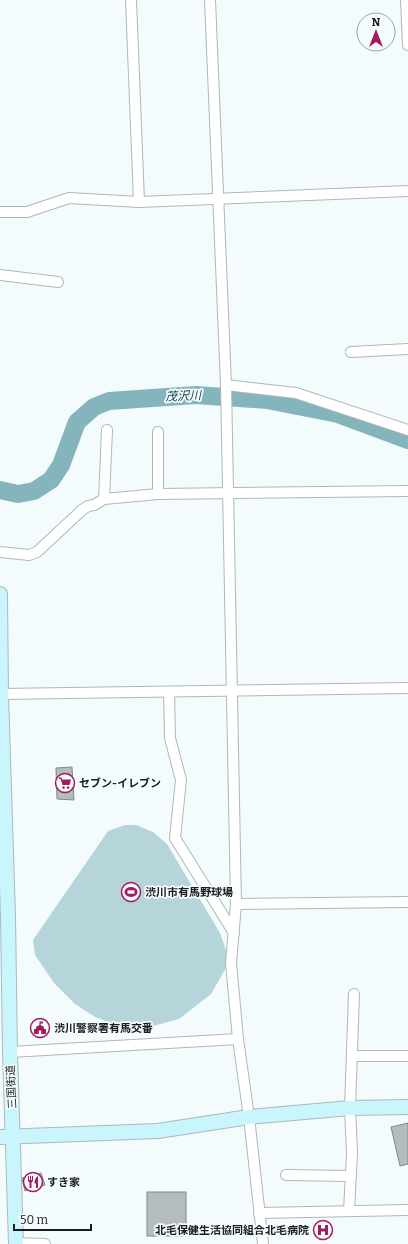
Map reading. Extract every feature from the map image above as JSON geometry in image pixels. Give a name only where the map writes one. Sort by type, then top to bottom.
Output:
[{"type":"street","points":[[131,0],[139,202]]},
{"type":"street","points":[[210,0],[226,387],[236,904],[231,963],[238,1039],[249,1117],[263,1244]]},
{"type":"street","points":[[406,0],[408,45]]},
{"type":"street","points":[[0,212],[27,212],[69,198],[139,202],[408,191]]},
{"type":"street","points":[[0,275],[58,282]]},
{"type":"street","points":[[351,352],[408,349]]},
{"type":"street","points":[[226,387],[296,393],[408,430]]},
{"type":"street","points":[[104,499],[107,430]]},
{"type":"street","points":[[158,432],[158,494]]},
{"type":"street","points":[[0,552],[29,555],[37,552],[82,510],[104,499],[158,494],[408,491]]},
{"type":"street","name":"三国街道","points":[[0,594],[4,917],[10,1052],[7,1137],[16,1244]]},
{"type":"street","points":[[1,694],[408,688]]},
{"type":"street","points":[[169,692],[170,738],[181,780],[175,838],[234,933]]},
{"type":"street","points":[[236,904],[408,902]]},
{"type":"street","points":[[349,1211],[352,1153],[350,1108],[354,994]]},
{"type":"street","points":[[10,1052],[238,1039]]},
{"type":"street","points":[[352,1056],[408,1056]]},
{"type":"street","points":[[7,1137],[158,1131],[249,1117],[350,1108],[408,1107]]},
{"type":"street","points":[[286,1175],[351,1176]]},
{"type":"street","points":[[260,1213],[408,1210]]},
{"type":"street","points":[[16,1244],[45,1244]]},
{"type":"shaded area","name":"渋川市有馬野球場","points":[[125,825],[136,825],[153,832],[167,844],[220,933],[226,950],[226,968],[211,994],[179,1019],[149,1027],[118,1026],[95,1017],[75,1004],[54,983],[35,955],[33,940],[108,831]]},
{"type":"building","name":"セブン-イレブン","points":[[72,767],[74,800],[57,799],[56,768]]},
{"type":"building","points":[[408,1123],[408,1164],[400,1166],[391,1127]]},
{"type":"building","name":"すき家","points":[[41,1173],[45,1185],[25,1191],[22,1178]]},
{"type":"building","points":[[147,1192],[186,1192],[186,1236],[147,1236]]},
{"type":"waterway","name":"茂沢川","points":[[0,490],[18,494],[34,491],[51,480],[61,465],[77,422],[94,407],[109,401],[196,395],[267,400],[338,414],[408,440]]},
{"type":"place","name":"セブン-イレブン","points":[[65,783]]},
{"type":"place","name":"渋川市有馬野球場","points":[[131,892]]},
{"type":"place","name":"渋川警察署有馬交番","points":[[40,1028]]},
{"type":"place","name":"すき家","points":[[33,1182]]},
{"type":"place","name":"北毛保健生活協同組合北毛病院","points":[[323,1230]]}]
